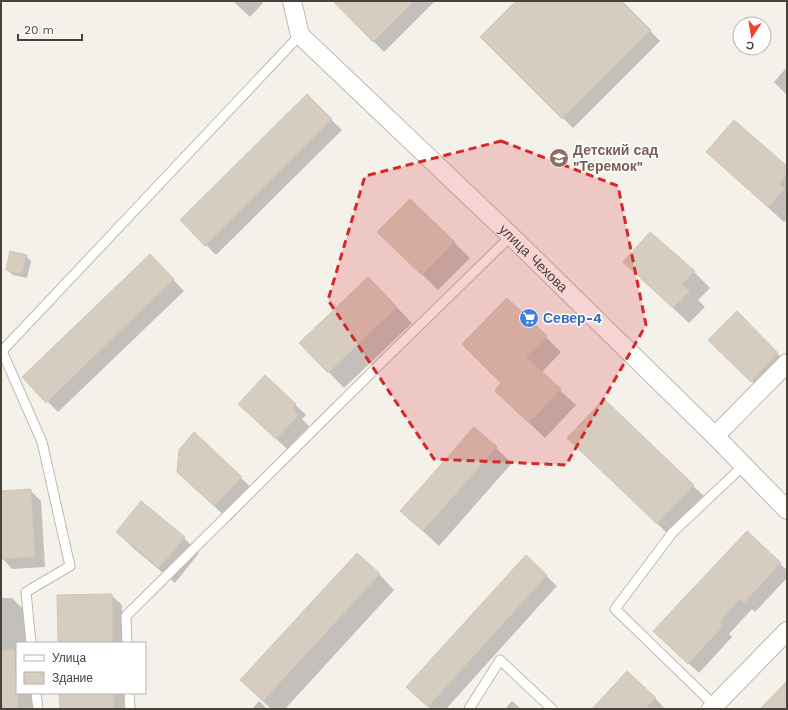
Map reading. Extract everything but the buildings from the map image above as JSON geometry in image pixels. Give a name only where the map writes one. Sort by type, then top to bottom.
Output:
[{"type":"street","points":[[292,1],[300,35]]},
{"type":"street","name":"улица Чехова","points":[[300,35],[511,236],[715,436],[787,510]]},
{"type":"street","points":[[715,436],[787,363]]},
{"type":"street","points":[[713,707],[787,631]]},
{"type":"lane","points":[[31,642],[26,592],[70,566],[42,442],[2,351],[300,35]]},
{"type":"lane","points":[[127,642],[126,616],[511,236]]},
{"type":"lane","points":[[713,707],[615,609],[673,532],[743,466]]},
{"type":"lane","points":[[469,709],[500,660],[552,709]]},
{"type":"lane","points":[[36,694],[38,709]]},
{"type":"lane","points":[[130,694],[130,709]]},
{"type":"highlighted area","points":[[501,141],[618,186],[646,325],[566,465],[434,459],[328,300],[365,176]]},
{"type":"place","name":"Детский сад \"Теремок\"","points":[[559,158]]},
{"type":"place","name":"Север-4","points":[[529,318]]}]
